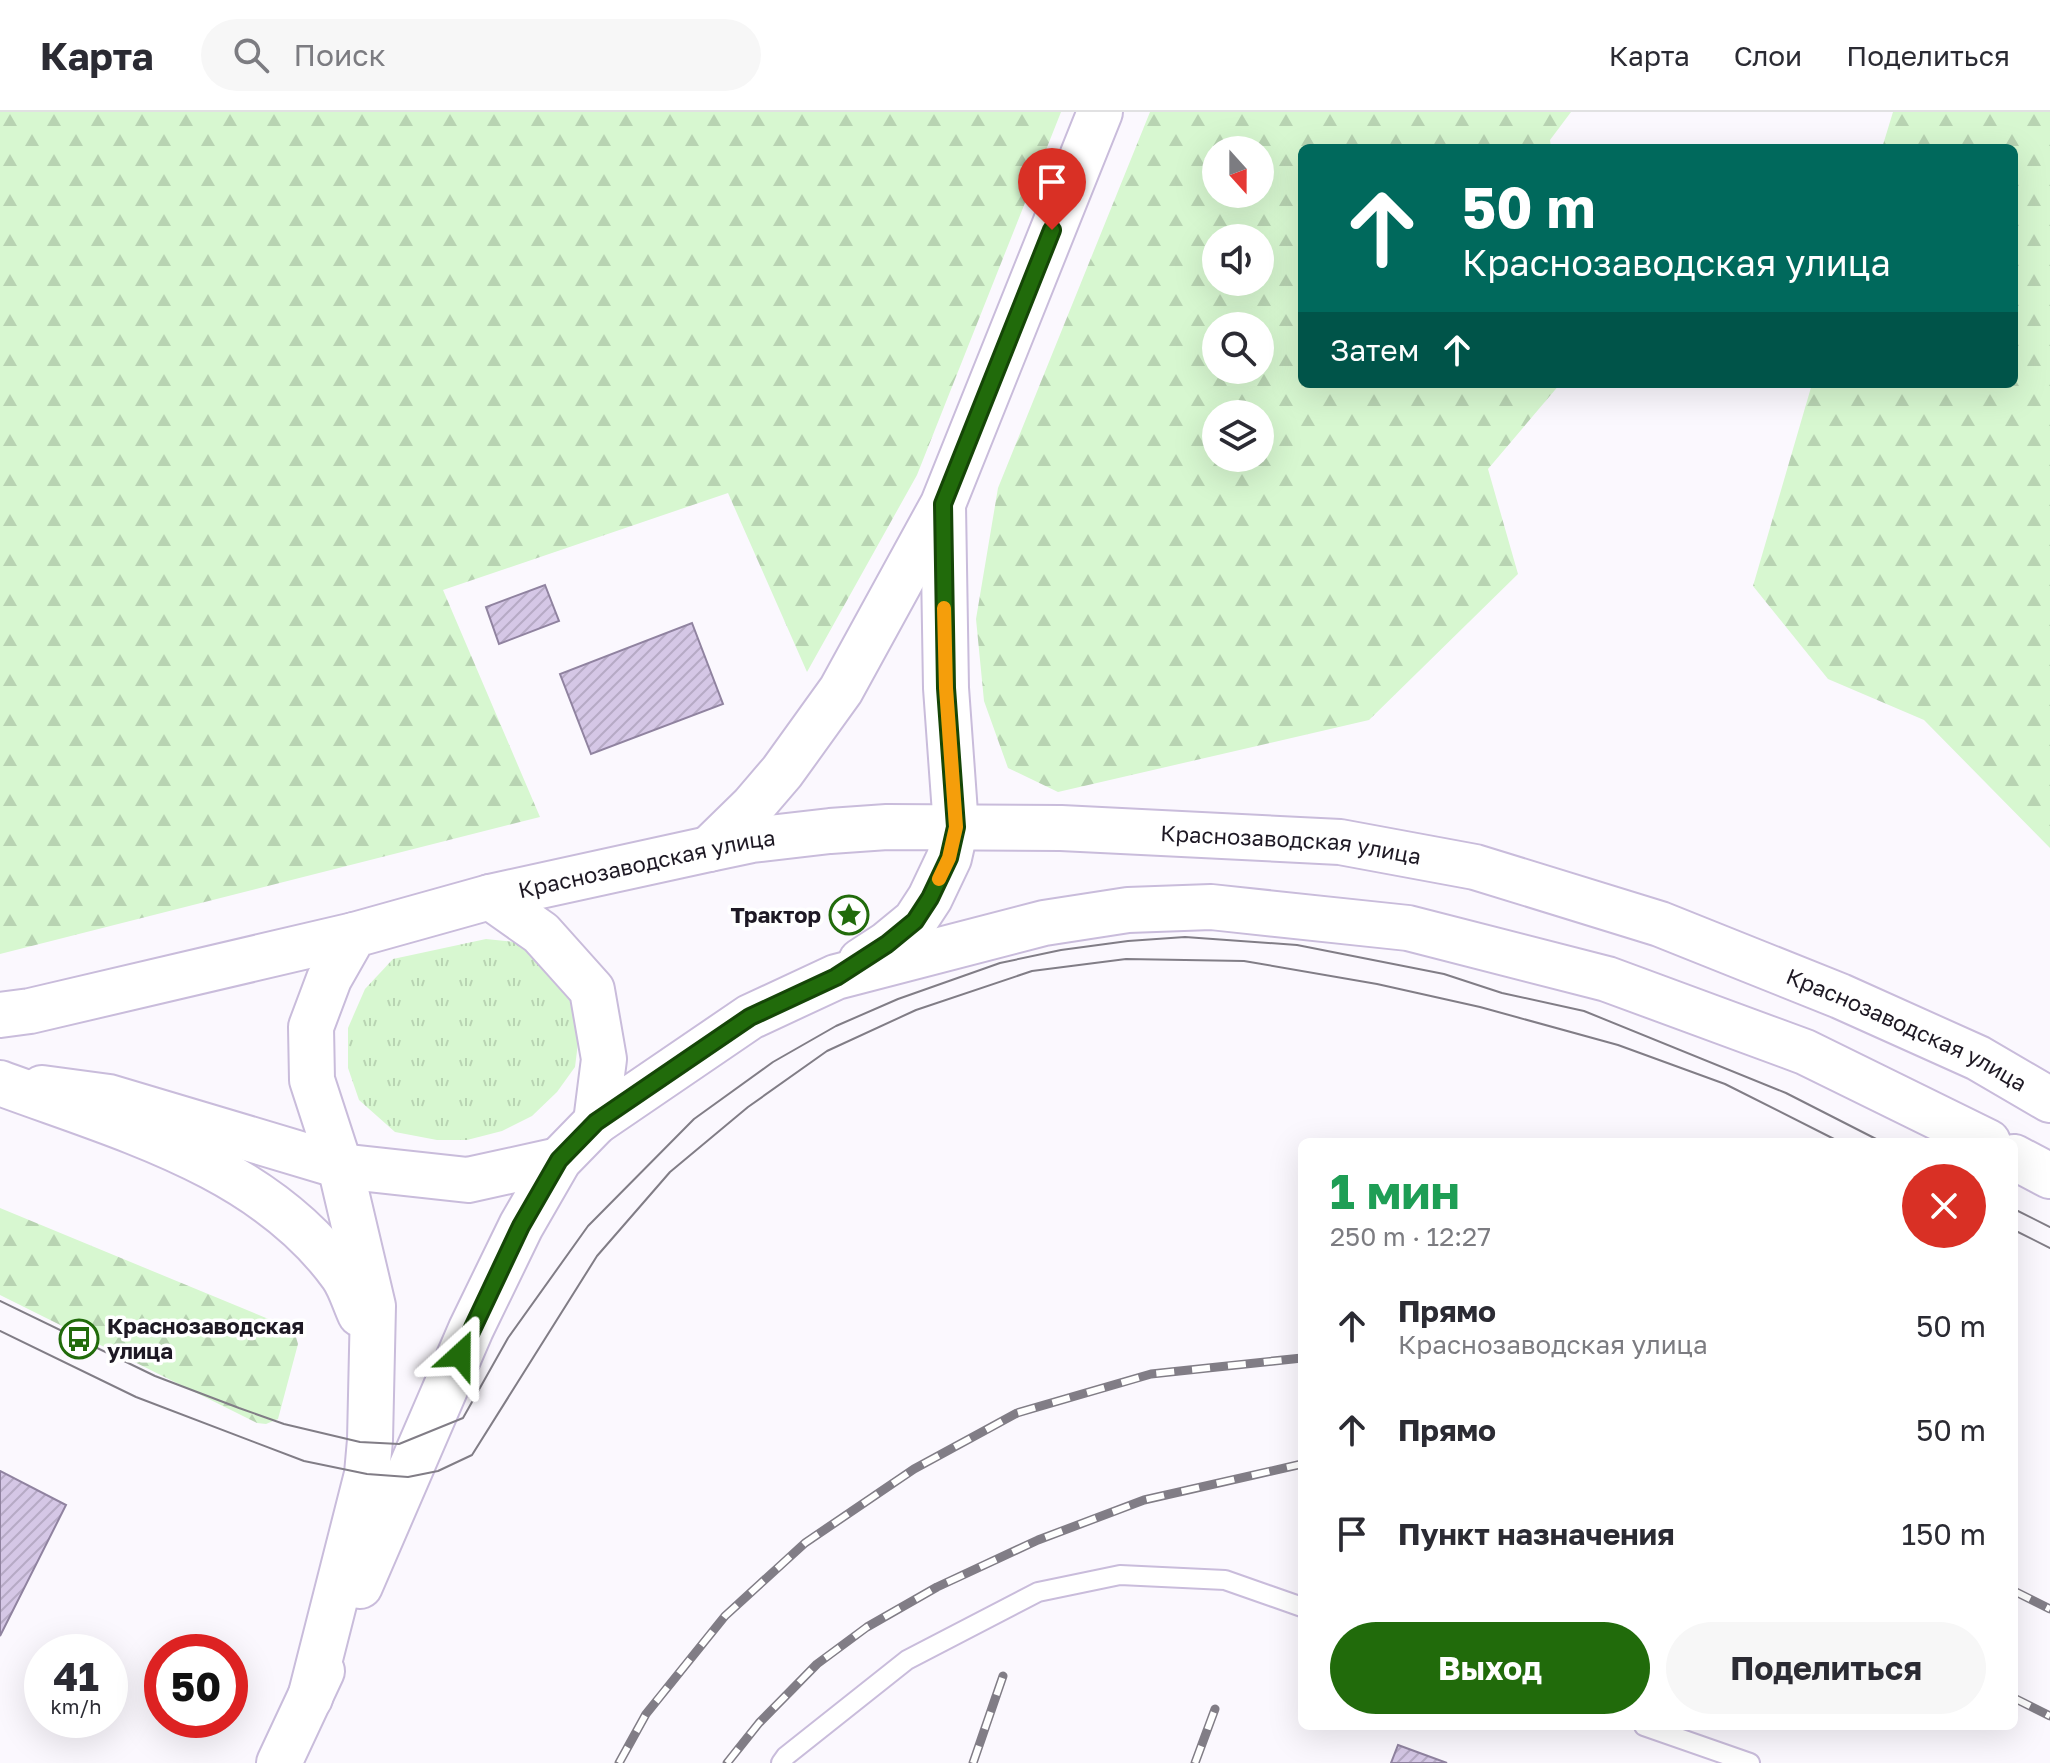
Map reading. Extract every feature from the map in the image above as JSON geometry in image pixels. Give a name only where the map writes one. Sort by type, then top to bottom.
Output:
[{"type":"main road","points":[[709,849],[782,772],[841,690],[943,504],[1100,112]]},
{"type":"main road","points":[[279,1763],[471,1329],[521,1226],[559,1160],[596,1122],[750,1017],[836,977],[887,944],[915,921],[930,898],[949,858],[956,827],[946,688],[943,504]]},
{"type":"main road","name":"Краснозаводская улица","points":[[0,1015],[30,1011],[354,935],[490,897],[752,840],[830,831],[956,827],[1203,833],[1340,842],[1475,867],[1660,924],[1840,996],[1978,1058],[2050,1100]]},
{"type":"main road","points":[[490,897],[541,933],[592,990],[604,1059],[596,1122]]},
{"type":"main road","points":[[836,977],[1044,923],[1128,910],[1211,907],[1408,928],[1607,979],[1805,1052],[1980,1138]]},
{"type":"main road","points":[[310,1698],[367,1474],[373,1306],[340,1166],[312,1080],[311,1027],[329,979],[354,935]]},
{"type":"main road","points":[[0,1083],[109,1097],[340,1166],[468,1180],[559,1160]]},
{"type":"main road","points":[[0,1083],[183,1152],[275,1206],[315,1243],[344,1278],[373,1342]]},
{"type":"main road","points":[[2018,1159],[2050,1176]]},
{"type":"lane","points":[[781,1763],[907,1660],[1038,1592],[1120,1575],[1225,1580],[1298,1606]]},
{"type":"lane","points":[[1655,1730],[1750,1763]]},
{"type":"green space","points":[[0,112],[1061,112],[917,475],[807,672],[728,493],[443,590],[540,817],[0,954]]},
{"type":"green space","points":[[1150,112],[1571,112],[1550,140],[1550,144],[1298,144],[1298,388],[1557,388],[1488,469],[1518,574],[1369,720],[1058,792],[1008,768],[984,701],[976,619],[998,488]]},
{"type":"green space","points":[[1893,112],[2050,112],[2050,848],[1924,720],[1828,679],[1753,586],[1811,388],[2018,388],[2018,144],[1883,144]]},
{"type":"green space","points":[[486,939],[525,943],[571,990],[580,1027],[575,1067],[557,1092],[532,1116],[502,1131],[467,1140],[437,1140],[395,1132],[359,1100],[348,1068],[348,1028],[365,989],[393,959]]},
{"type":"green space","points":[[0,1208],[283,1325],[295,1334],[298,1344],[278,1419],[266,1424],[257,1423],[0,1295]]},
{"type":"building","points":[[545,585],[559,621],[499,644],[486,607]]},
{"type":"building","points":[[692,623],[723,704],[591,754],[560,674]]},
{"type":"building","points":[[0,1471],[66,1505],[0,1636]]},
{"type":"building","points":[[1398,1745],[1447,1763],[1391,1763]]},
{"type":"tram line","points":[[0,1301],[155,1376],[239,1408],[284,1424],[360,1442],[399,1444],[463,1418],[508,1338],[588,1226],[694,1119],[773,1062],[836,1026],[898,999],[1000,963],[1061,950],[1128,941],[1185,937],[1297,945],[1444,974],[1502,993],[1584,1011],[1786,1093],[1874,1138]]},
{"type":"tram line","points":[[0,1331],[136,1397],[304,1461],[367,1474],[408,1477],[438,1471],[472,1455],[597,1256],[670,1172],[748,1107],[827,1051],[916,1010],[1032,971],[1126,959],[1244,961],[1377,984],[1480,1007],[1618,1045],[1725,1084],[1832,1138]]},
{"type":"tram line","points":[[2018,1211],[2050,1227]]},
{"type":"tram line","points":[[2018,1232],[2050,1248]]},
{"type":"railway","points":[[619,1763],[646,1714],[725,1616],[805,1543],[914,1469],[1017,1413],[1151,1374],[1298,1358]]},
{"type":"railway","points":[[727,1763],[759,1723],[817,1664],[867,1627],[937,1587],[1038,1540],[1144,1500],[1298,1465]]},
{"type":"railway","points":[[2018,1593],[2050,1609]]},
{"type":"railway","points":[[973,1763],[1003,1676]]},
{"type":"railway","points":[[2018,1700],[2050,1716]]},
{"type":"railway","points":[[1195,1763],[1215,1709]]},
{"type":"slow traffic","points":[[939,879],[949,858],[956,827],[944,608]]},
{"type":"place","name":"Трактор","points":[[849,915]]},
{"type":"place","name":"Краснозаводская улица","points":[[79,1339]]},
{"type":"route","points":[[460,1355],[521,1226],[559,1160],[596,1122],[750,1017],[836,977],[887,944],[915,921],[930,898],[949,858],[956,827],[946,688],[943,504],[1052,230]]}]
